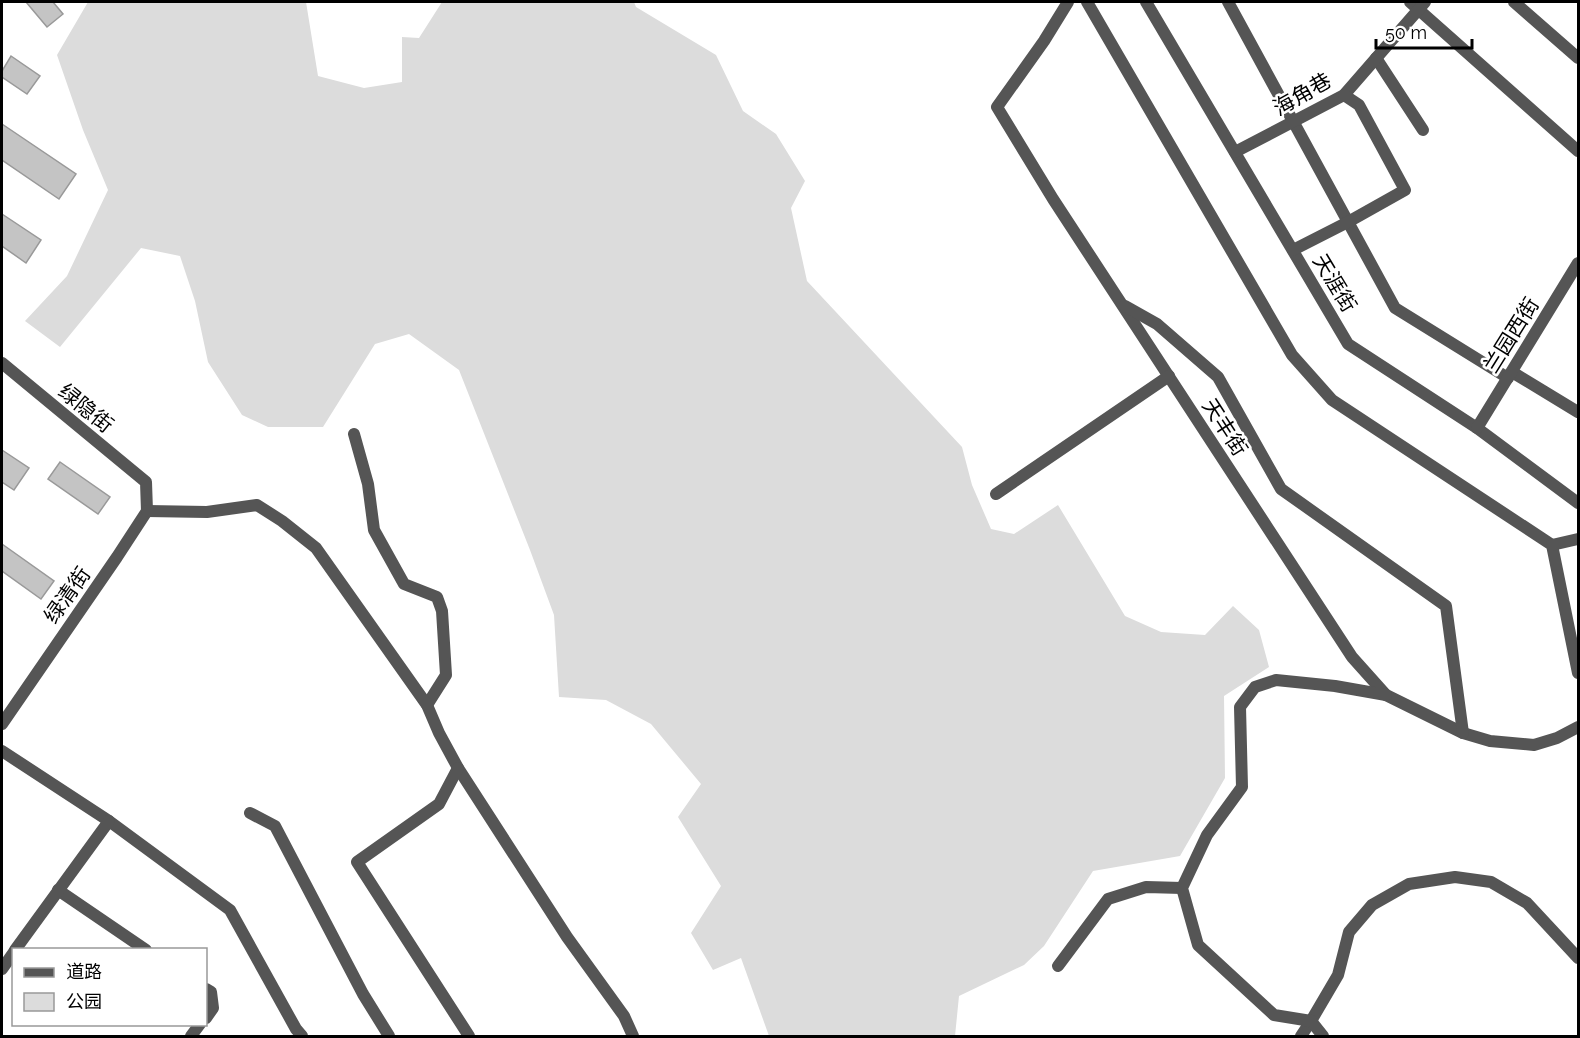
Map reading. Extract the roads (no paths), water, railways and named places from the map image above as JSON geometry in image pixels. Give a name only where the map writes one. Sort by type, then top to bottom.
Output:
[{"type":"street","name":"天丰街","points":[[1068,2],[1044,41],[997,107],[1053,199],[1352,657],[1386,695],[1463,733],[1490,741],[1534,745],[1557,738],[1578,727]]},
{"type":"street","points":[[1087,2],[1292,355],[1332,400],[1552,545],[1578,673]]},
{"type":"street","name":"天涯街","points":[[1146,2],[1348,344],[1477,428],[1578,503]]},
{"type":"street","points":[[1228,2],[1395,308],[1578,412]]},
{"type":"street","points":[[1514,2],[1578,58]]},
{"type":"street","points":[[1418,4],[1578,151]]},
{"type":"street","name":"海角巷","points":[[1235,152],[1344,95],[1418,4]]},
{"type":"street","points":[[1376,58],[1423,130]]},
{"type":"street","points":[[1293,250],[1405,189],[1359,105],[1344,95]]},
{"type":"street","name":"兰园西街","points":[[1477,428],[1578,263]]},
{"type":"street","points":[[1122,304],[1157,324],[1218,377],[1281,489],[1446,606],[1463,733]]},
{"type":"street","name":"绿隐街","points":[[2,363],[146,482],[147,511]]},
{"type":"street","points":[[996,494],[1169,376]]},
{"type":"street","points":[[354,434],[368,484],[374,530],[404,584],[437,597],[442,611],[446,675],[427,705]]},
{"type":"street","points":[[147,511],[207,512],[256,505],[282,521],[316,548],[409,677],[427,705],[458,768],[567,937],[624,1016],[633,1036]]},
{"type":"street","name":"绿清街","points":[[2,724],[147,511]]},
{"type":"street","points":[[1552,545],[1578,539]]},
{"type":"street","points":[[1323,1036],[1311,1021],[1274,1015],[1198,945],[1182,888],[1207,835],[1242,787],[1240,708],[1255,687],[1276,680],[1335,686],[1386,695]]},
{"type":"street","points":[[2,751],[110,821],[230,910],[302,1036]]},
{"type":"street","points":[[458,768],[439,804],[357,862],[469,1036]]},
{"type":"street","points":[[250,813],[275,826],[358,984],[389,1036]]},
{"type":"street","points":[[16,948],[110,821]]},
{"type":"street","points":[[1300,1036],[1338,975],[1349,932],[1372,905],[1410,884],[1455,877],[1491,882],[1527,903],[1578,958]]},
{"type":"street","points":[[1058,966],[1108,899],[1146,887],[1182,888]]},
{"type":"street","points":[[58,890],[143,948]]},
{"type":"street","points":[[2,969],[12,954]]},
{"type":"street","points":[[207,990],[211,992],[213,1008],[207,1017]]}]
